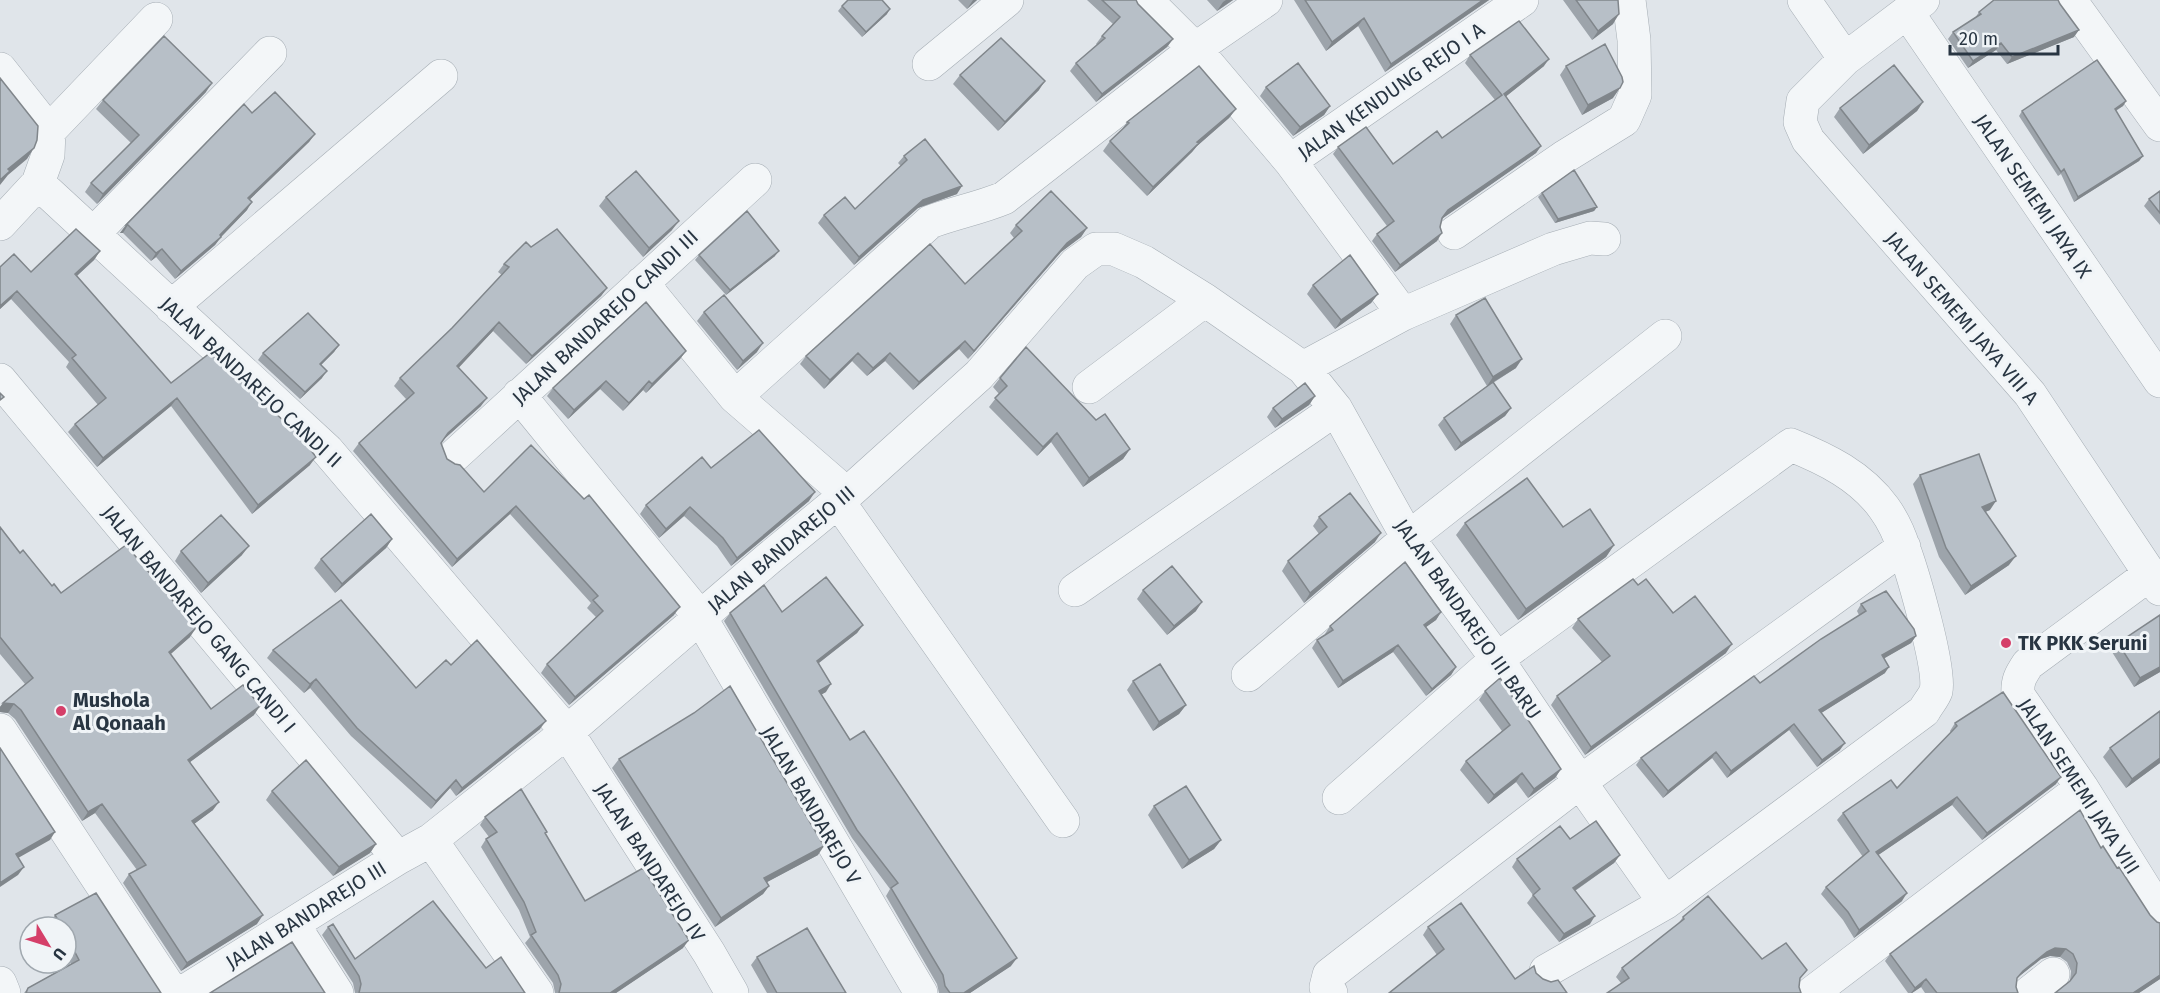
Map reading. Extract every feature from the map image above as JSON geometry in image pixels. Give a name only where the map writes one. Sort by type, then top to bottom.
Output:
[{"type":"street","points":[[929,64],[1007,0]]},
{"type":"street","points":[[1146,0],[1196,49],[1290,161],[1403,314]]},
{"type":"street","points":[[735,397],[930,222],[1004,198],[1196,49],[1266,0]]},
{"type":"street","name":"JALAN KENDUNG REJO I A","points":[[1290,161],[1522,0]]},
{"type":"street","points":[[1454,233],[1564,157],[1624,120],[1635,95],[1634,40],[1629,0]]},
{"type":"street","points":[[1804,0],[1845,59]]},
{"type":"street","points":[[2070,0],[2160,125]]},
{"type":"street","name":"JALAN SEMEMI JAYA VIII A","points":[[1915,6],[1845,59],[1803,101],[1800,122],[1808,140],[2030,394],[2155,582]]},
{"type":"street","name":"JALAN SEMEMI JAYA IX","points":[[1915,6],[2160,381]]},
{"type":"street","points":[[49,131],[156,19]]},
{"type":"street","points":[[93,234],[270,53]]},
{"type":"street","points":[[0,69],[49,131],[48,155],[38,183],[0,224]]},
{"type":"street","points":[[171,307],[441,76]]},
{"type":"street","name":"JALAN BANDAREJO CANDI III","points":[[455,455],[754,180]]},
{"type":"street","name":"JALAN BANDAREJO CANDI II","points":[[38,183],[327,450],[567,732]]},
{"type":"street","points":[[1303,368],[1403,314],[1553,249],[1590,238],[1604,239]]},
{"type":"street","name":"JALAN BANDAREJO III","points":[[201,988],[293,924],[431,840],[567,732],[843,498],[979,375],[1076,264],[1096,249],[1114,249]]},
{"type":"street","name":"JALAN BANDAREJO III BARU","points":[[1114,249],[1144,262],[1205,300],[1303,368],[1336,409],[1408,538],[1497,659],[1580,783],[1665,903]]},
{"type":"street","points":[[642,282],[735,397],[843,498],[1063,821]]},
{"type":"street","points":[[1089,387],[1205,300]]},
{"type":"street","points":[[1248,675],[1408,538],[1665,336]]},
{"type":"street","name":"JALAN BANDAREJO GANG CANDI I","points":[[0,380],[398,858]]},
{"type":"street","name":"JALAN BANDAREJO V","points":[[519,396],[700,617],[921,993]]},
{"type":"street","points":[[1075,590],[1336,409]]},
{"type":"street","points":[[1339,798],[1497,659],[1791,445],[1830,462],[1861,482],[1885,508],[1904,547],[1935,664],[1936,691],[1924,711],[1665,903],[1546,971]]},
{"type":"street","points":[[1331,993],[1326,987],[1329,975],[1580,783],[1904,547]]},
{"type":"street","name":"JALAN SEMEMI JAYA VIII","points":[[2155,582],[2028,664],[2018,678],[2018,695],[2082,788],[2160,913]]},
{"type":"street","points":[[0,730],[173,993]]},
{"type":"street","name":"JALAN BANDAREJO IV","points":[[567,732],[710,953],[732,993]]},
{"type":"street","points":[[1812,993],[2082,788]]},
{"type":"street","points":[[431,840],[537,993]]},
{"type":"street","points":[[293,924],[337,993]]},
{"type":"street","points":[[0,983],[4,993]]},
{"type":"building","points":[[848,0],[882,0],[890,9],[866,32],[842,6]]},
{"type":"building","points":[[1102,0],[1136,0],[1173,39],[1102,94],[1076,63],[1105,38],[1102,36],[1120,17]]},
{"type":"building","points":[[1305,0],[1483,0],[1391,64],[1364,18],[1332,42]]},
{"type":"building","points":[[1576,0],[1618,0],[1619,14],[1598,31]]},
{"type":"building","points":[[1994,0],[2058,0],[2079,30],[2012,57],[2001,43],[1973,61],[1953,32],[1981,14],[1979,12]]},
{"type":"building","points":[[1519,21],[1549,59],[1504,94],[1541,146],[1448,210],[1442,218],[1440,227],[1442,233],[1400,265],[1377,234],[1394,221],[1338,147],[1366,127],[1393,164],[1437,131],[1442,138],[1502,95],[1470,55]]},
{"type":"building","points":[[164,36],[212,83],[103,194],[91,183],[139,135],[103,100]]},
{"type":"building","points":[[1001,38],[1045,81],[1005,122],[960,75]]},
{"type":"building","points":[[1605,44],[1623,82],[1620,88],[1588,105],[1566,66]]},
{"type":"building","points":[[2097,60],[2126,101],[2115,109],[2143,156],[2078,197],[2064,169],[2061,172],[2022,111]]},
{"type":"building","points":[[1298,63],[1330,106],[1300,127],[1266,87]]},
{"type":"building","points":[[1894,65],[1923,102],[1869,145],[1840,108]]},
{"type":"building","points":[[1199,66],[1236,109],[1197,142],[1199,143],[1153,187],[1110,141],[1129,123],[1127,122]]},
{"type":"building","points":[[0,78],[38,126],[34,148],[8,169],[10,171],[0,180]]},
{"type":"building","points":[[275,92],[315,134],[248,198],[252,202],[220,235],[221,237],[181,271],[162,249],[156,253],[126,225],[244,104],[252,113]]},
{"type":"building","points":[[925,139],[962,186],[923,200],[859,257],[824,215],[845,197],[855,209],[907,160],[904,156]]},
{"type":"building","points":[[1574,170],[1597,207],[1558,219],[1542,193]]},
{"type":"building","points":[[636,171],[679,221],[649,248],[606,197]]},
{"type":"building","points":[[1051,191],[1087,228],[1067,243],[974,351],[965,341],[919,382],[890,353],[873,368],[858,353],[830,380],[806,356],[930,244],[965,284],[1022,231],[1016,225]]},
{"type":"building","points":[[2160,191],[2160,213],[2149,199]]},
{"type":"building","points":[[747,211],[779,251],[730,290],[699,255]]},
{"type":"building","points":[[76,229],[100,251],[75,274],[171,383],[210,353],[300,436],[316,457],[258,505],[177,398],[103,458],[75,424],[106,398],[72,358],[76,355],[17,291],[0,306],[0,267],[14,254],[31,272]]},
{"type":"building","points":[[557,229],[607,288],[532,356],[499,322],[457,366],[487,398],[448,433],[441,443],[447,459],[460,465],[484,492],[531,445],[584,499],[589,495],[680,607],[575,697],[547,664],[603,611],[593,600],[598,596],[516,506],[457,559],[359,443],[414,393],[400,378],[452,328],[509,267],[504,264],[526,242],[531,247]]},
{"type":"building","points":[[1350,255],[1378,294],[1341,320],[1313,285]]},
{"type":"building","points":[[724,295],[763,343],[743,361],[704,312]]},
{"type":"building","points":[[1485,298],[1522,359],[1493,377],[1456,315]]},
{"type":"building","points":[[646,302],[686,351],[652,384],[649,381],[629,403],[606,381],[574,410],[553,388]]},
{"type":"building","points":[[308,313],[339,345],[320,364],[327,371],[305,392],[263,353]]},
{"type":"building","points":[[1026,347],[1096,420],[1105,414],[1130,449],[1089,478],[1057,433],[1043,447],[995,398],[1007,386],[1000,378]]},
{"type":"building","points":[[1493,382],[1511,408],[1461,443],[1444,418]]},
{"type":"building","points":[[1305,383],[1315,396],[1282,419],[1273,408]]},
{"type":"building","points":[[759,430],[815,492],[737,558],[723,538],[690,507],[666,529],[646,505],[702,457],[711,468]]},
{"type":"building","points":[[1979,454],[1996,501],[1982,507],[2016,556],[1971,586],[1946,548],[1920,475]]},
{"type":"building","points":[[1527,478],[1563,527],[1590,509],[1614,545],[1526,609],[1465,523]]},
{"type":"building","points":[[1350,493],[1381,533],[1310,593],[1288,561],[1327,527],[1319,517]]},
{"type":"building","points":[[371,514],[392,539],[342,584],[321,559]]},
{"type":"building","points":[[221,515],[249,546],[208,583],[181,551]]},
{"type":"building","points":[[0,527],[20,553],[23,550],[52,586],[54,584],[61,593],[126,545],[196,628],[169,652],[211,709],[243,685],[260,706],[188,760],[219,802],[192,821],[263,915],[187,963],[129,874],[146,865],[102,804],[88,812],[21,710],[14,704],[3,703],[33,678],[0,637]]},
{"type":"building","points":[[1405,562],[1441,612],[1424,625],[1456,667],[1432,689],[1398,645],[1343,681],[1317,640],[1333,630],[1330,626]]},
{"type":"building","points":[[1172,566],[1202,602],[1174,626],[1143,590]]},
{"type":"building","points":[[826,577],[863,625],[817,661],[831,684],[819,691],[850,740],[864,731],[1017,958],[964,993],[950,993],[945,986],[943,975],[891,888],[898,883],[857,830],[730,613],[764,585],[782,612]]},
{"type":"building","points":[[1633,579],[1638,585],[1646,579],[1673,613],[1695,596],[1732,644],[1591,747],[1557,696],[1610,656],[1578,619]]},
{"type":"building","points":[[1886,591],[1914,629],[1916,636],[1882,655],[1889,667],[1819,710],[1845,743],[1822,760],[1794,724],[1731,771],[1716,752],[1668,791],[1641,758],[1754,676],[1760,683],[1821,639],[1866,611],[1861,604]]},
{"type":"building","points":[[341,600],[416,688],[446,660],[451,665],[477,640],[546,721],[462,788],[456,780],[436,801],[357,728],[316,679],[310,684],[273,650]]},
{"type":"building","points":[[2160,615],[2160,667],[2140,678],[2118,643]]},
{"type":"building","points":[[1160,664],[1186,705],[1159,722],[1133,681]]},
{"type":"building","points":[[1500,678],[1561,769],[1534,789],[1522,773],[1494,795],[1466,761],[1510,725],[1485,691]]},
{"type":"building","points":[[730,686],[824,846],[764,878],[769,886],[721,918],[619,759],[694,713]]},
{"type":"building","points":[[2003,692],[2061,777],[1987,833],[1957,797],[1876,852],[1907,893],[1859,930],[1848,912],[1826,887],[1869,851],[1843,813],[1891,780],[1897,788],[1957,726],[1955,723]]},
{"type":"building","points":[[2160,711],[2160,758],[2132,779],[2110,748]]},
{"type":"building","points":[[0,748],[55,832],[16,854],[24,867],[0,883]]},
{"type":"building","points":[[306,760],[376,844],[339,867],[272,791]]},
{"type":"building","points":[[1186,786],[1221,840],[1189,860],[1154,806]]},
{"type":"building","points":[[521,789],[585,901],[643,868],[689,940],[610,993],[559,993],[561,984],[558,975],[531,935],[536,932],[524,902],[486,839],[497,832],[485,817]]},
{"type":"building","points":[[2080,810],[2101,848],[2103,846],[2117,868],[2119,867],[2150,915],[2160,923],[2160,975],[2133,993],[2055,993],[2076,973],[2077,963],[2073,954],[2066,949],[2055,948],[2047,952],[2017,978],[2018,993],[1937,993],[1926,979],[1915,988],[1890,954]]},
{"type":"building","points":[[1596,821],[1620,855],[1573,888],[1595,916],[1564,934],[1533,895],[1540,889],[1517,859],[1560,826],[1570,839]]},
{"type":"building","points":[[96,893],[161,993],[26,993],[28,988],[52,975],[78,975],[78,915],[55,915]]},
{"type":"building","points":[[1708,896],[1762,959],[1786,943],[1807,970],[1800,978],[1801,993],[1607,993],[1629,978],[1622,968],[1684,919],[1683,917]]},
{"type":"building","points":[[433,901],[486,968],[501,957],[525,993],[359,993],[361,984],[359,976],[328,927],[333,924],[355,959]]},
{"type":"building","points":[[1461,903],[1515,979],[1534,966],[1536,973],[1543,979],[1551,982],[1558,980],[1567,993],[1389,993],[1444,949],[1428,927]]},
{"type":"building","points":[[807,928],[846,993],[777,993],[757,957]]},
{"type":"building","points":[[292,942],[325,993],[210,993]]},
{"type":"place","name":"TK PKK Seruni","points":[[2006,643]]},
{"type":"place","name":"Mushola Al Qonaah","points":[[61,711]]}]
